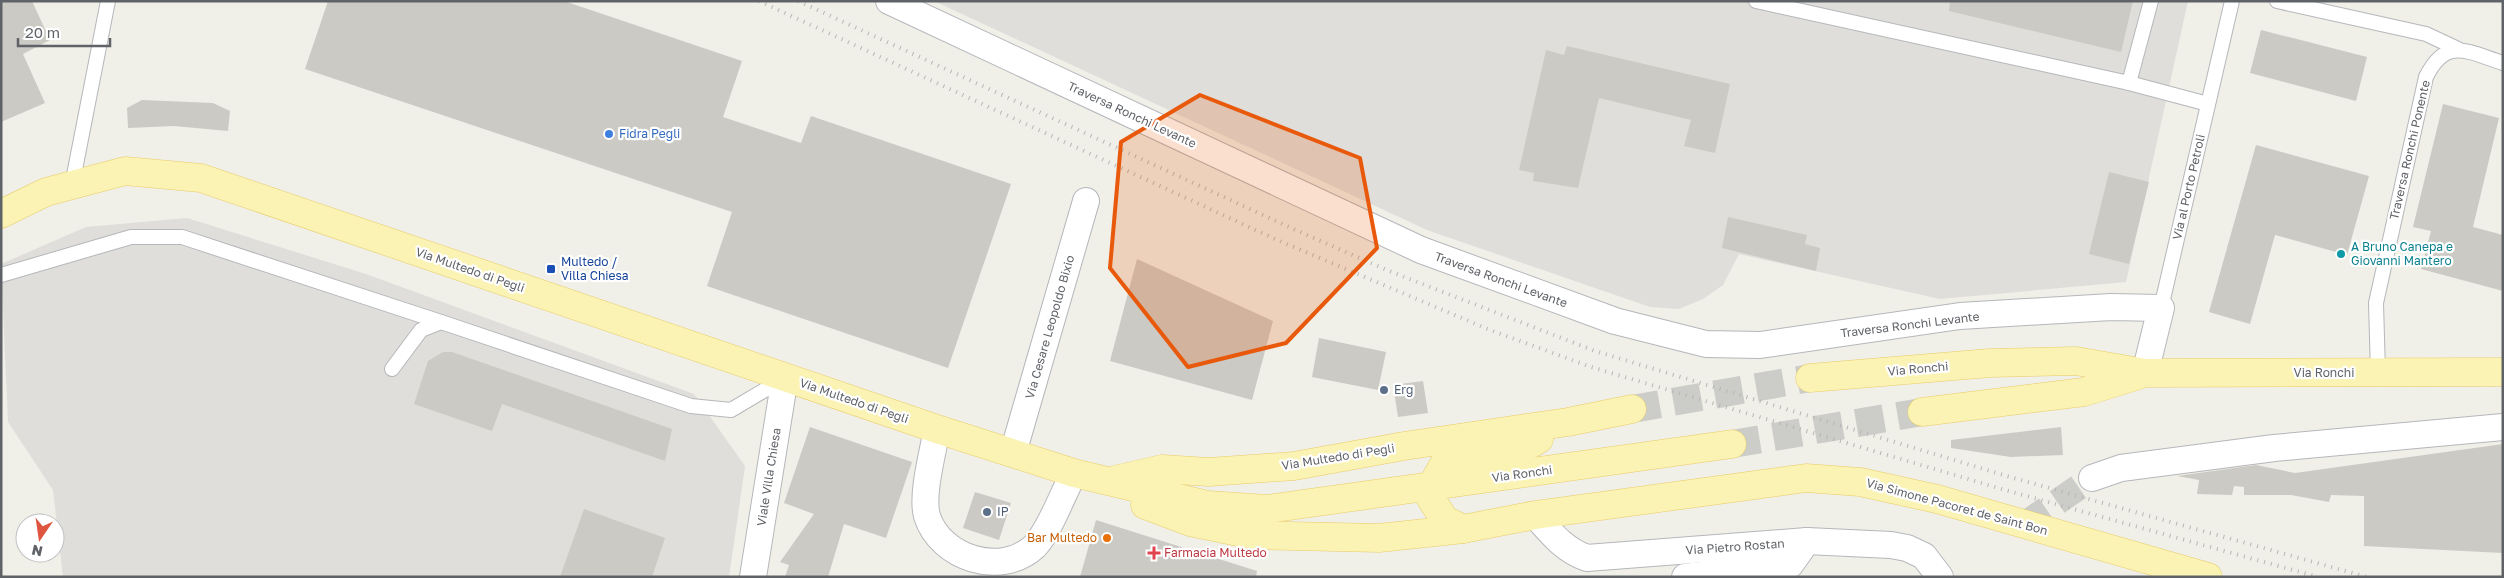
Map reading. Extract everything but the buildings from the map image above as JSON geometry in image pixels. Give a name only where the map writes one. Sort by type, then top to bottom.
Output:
[{"type":"main road","name":"Via Multedo di Pegli","points":[[1,214],[46,192],[125,171],[202,178],[937,430],[1074,473],[1208,505],[1267,510],[1431,486],[1444,464],[1529,445],[1568,422]]},
{"type":"main road","name":"Via Ronchi","points":[[1810,378],[1990,363],[2066,361],[2145,373],[2503,372]]},
{"type":"main road","name":"Via Ronchi","points":[[1922,412],[2084,392],[2145,373]]},
{"type":"main road","name":"Via Multedo di Pegli","points":[[1108,481],[1162,469],[1209,472],[1294,466],[1404,446],[1568,422],[1632,409]]},
{"type":"main road","name":"Via Ronchi","points":[[1431,486],[1732,444]]},
{"type":"main road","name":"Via Simone Pacoret de Saint Bon","points":[[1463,529],[1535,515],[1806,478],[1860,482],[1937,500],[2208,577]]},
{"type":"main road","name":"Via Multedo di Pegli","points":[[1108,481],[1144,505],[1190,522],[1253,535],[1379,538],[1463,529]]},
{"type":"main road","points":[[1431,486],[1431,499],[1445,520],[1463,529]]},
{"type":"main road","points":[[2146,558],[2178,577]]},
{"type":"street","name":"Traversa Ronchi Levante","points":[[889,1],[1421,250],[1615,321],[1706,344],[1760,345],[1960,316],[2110,307],[2161,308]]},
{"type":"street","name":"Via Cesare Leopoldo Bixio","points":[[1013,454],[1086,200]]},
{"type":"street","name":"Via al Porto Petroli","points":[[2145,373],[2161,308]]},
{"type":"street","name":"Viale Villa Chiesa","points":[[753,577],[785,378]]},
{"type":"street","points":[[2092,478],[2121,468],[2274,448],[2503,427]]},
{"type":"street","points":[[937,430],[925,493],[927,515],[936,535],[952,551],[971,560],[993,563],[1015,559],[1033,548],[1047,530],[1074,473]]},
{"type":"street","name":"Via Pietro Rostan","points":[[1535,515],[1559,542],[1574,554],[1587,558],[1807,541],[1891,545],[1907,548],[1924,556],[1940,577]]},
{"type":"street","points":[[1684,577],[1790,565],[1807,541]]},
{"type":"lane","points":[[72,185],[108,1]]},
{"type":"lane","points":[[1756,1],[2129,83],[2208,104]]},
{"type":"lane","points":[[2129,83],[2151,1]]},
{"type":"lane","name":"Via al Porto Petroli","points":[[2161,308],[2232,1]]},
{"type":"lane","points":[[2277,1],[2426,34],[2458,49],[2503,63]]},
{"type":"lane","name":"Traversa Ronchi Ponente","points":[[2378,373],[2376,303],[2426,77],[2433,62],[2442,55],[2458,49]]},
{"type":"lane","points":[[1,275],[131,236],[182,237],[691,406],[731,410],[785,378]]},
{"type":"lane","points":[[392,369],[420,330],[441,322]]},
{"type":"highlighted area","points":[[1200,95],[1360,158],[1377,248],[1286,343],[1188,367],[1110,268],[1121,142]]},
{"type":"shaded area","points":[[934,1],[2188,1],[2126,282],[1940,299],[1739,254],[1723,285],[1703,299],[1679,309],[1650,307],[1427,230]]},
{"type":"shaded area","points":[[187,218],[366,274],[694,394],[745,466],[729,577],[63,577],[61,563],[65,563],[65,513],[56,513],[53,490],[8,422],[1,264],[86,227]]},
{"type":"tunnel","points":[[1632,409],[1810,378]]},
{"type":"tunnel","points":[[1732,444],[1922,412]]},
{"type":"tunnel","points":[[2025,524],[2092,478]]},
{"type":"railway","points":[[759,1],[1275,239],[1490,330],[1591,367],[2005,490],[2318,577]]},
{"type":"railway","points":[[798,1],[1289,227],[1389,271],[1595,351],[2010,477],[2367,577]]},
{"type":"place","name":"Fidra Pegli","points":[[609,134]]},
{"type":"place","name":"A Bruno Canepa e Giovanni Mantero","points":[[2341,254]]},
{"type":"place","name":"Multedo / Villa Chiesa","points":[[551,269]]},
{"type":"place","name":"Erg","points":[[1384,390]]},
{"type":"place","name":"IP","points":[[987,512]]},
{"type":"place","name":"Bar Multedo","points":[[1107,538]]},
{"type":"place","name":"Farmacia Multedo","points":[[1154,553]]}]
